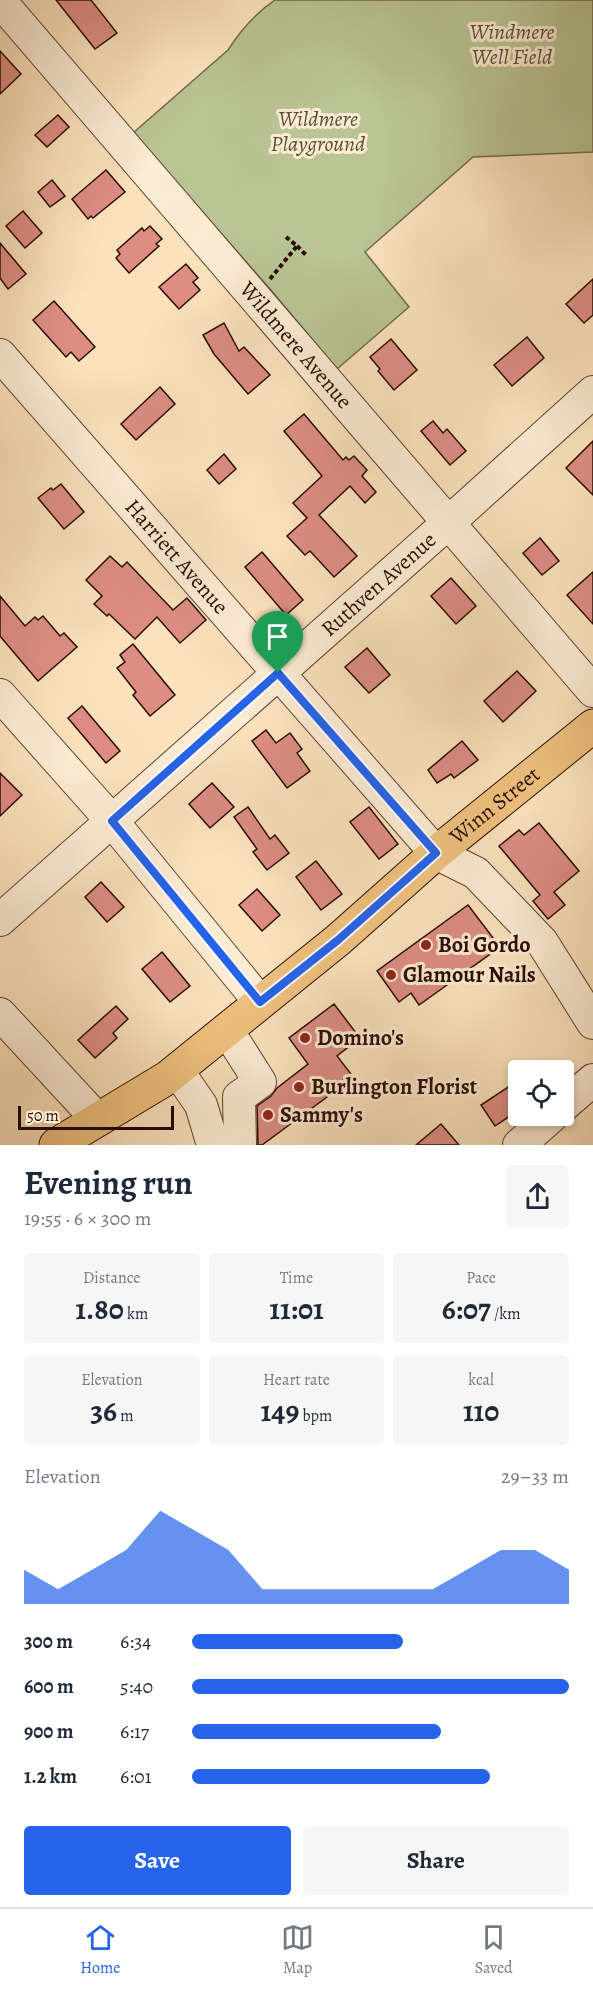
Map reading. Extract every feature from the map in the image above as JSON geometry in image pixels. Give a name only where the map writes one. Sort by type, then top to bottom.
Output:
[{"type":"main road","name":"Winn Street","points":[[56,1145],[167,1078],[338,940],[436,853],[593,726]]},
{"type":"street","name":"Wildmere Avenue","points":[[2,2],[593,691]]},
{"type":"street","name":"Harriett Avenue","points":[[0,355],[436,853],[476,873],[542,942],[593,1023]]},
{"type":"street","name":"Ruthven Avenue","points":[[0,920],[593,392]]},
{"type":"street","points":[[0,695],[112,821],[260,1002]]},
{"type":"street","points":[[0,1014],[98,1120]]},
{"type":"street","points":[[227,1029],[260,1082],[239,1097],[238,1145]]},
{"type":"street","points":[[177,1070],[201,1105],[213,1145]]},
{"type":"street","points":[[574,1096],[593,1080]]},
{"type":"street","points":[[519,1145],[541,1126]]},
{"type":"path","points":[[286,237],[306,255]]},
{"type":"path","points":[[255,298],[297,246]]},
{"type":"green space","name":"Wildmere Playground","points":[[275,0],[593,0],[593,152],[473,157],[365,252],[409,307],[337,369],[133,133],[228,50],[249,23]]},
{"type":"building","points":[[56,0],[91,0],[117,33],[95,49]]},
{"type":"building","points":[[0,51],[21,74],[0,94]]},
{"type":"building","points":[[58,115],[69,127],[47,147],[35,135]]},
{"type":"building","points":[[106,170],[125,192],[93,218],[91,216],[88,219],[72,199]]},
{"type":"building","points":[[52,180],[65,196],[50,207],[38,192]]},
{"type":"building","points":[[23,211],[42,233],[25,248],[6,226]]},
{"type":"building","points":[[150,226],[162,239],[156,244],[159,246],[129,273],[116,258],[120,254],[117,250],[142,228],[144,231]]},
{"type":"building","points":[[0,243],[26,274],[8,289],[0,278]]},
{"type":"building","points":[[186,264],[198,278],[193,282],[200,290],[179,309],[159,287]]},
{"type":"building","points":[[593,279],[593,315],[584,323],[566,304]]},
{"type":"building","points":[[54,301],[95,347],[79,361],[71,352],[66,357],[33,320]]},
{"type":"building","points":[[224,323],[239,351],[244,347],[270,375],[248,394],[214,354],[203,335]]},
{"type":"building","points":[[527,337],[544,358],[512,386],[494,365]]},
{"type":"building","points":[[391,339],[417,370],[394,390],[370,357]]},
{"type":"building","points":[[160,387],[175,404],[136,440],[121,424]]},
{"type":"building","points":[[304,414],[343,460],[346,457],[349,460],[354,456],[367,470],[362,476],[376,492],[365,503],[350,486],[319,515],[357,556],[334,577],[310,551],[305,555],[287,536],[307,518],[293,503],[322,476],[284,431]]},
{"type":"building","points":[[433,421],[443,433],[447,429],[466,451],[450,465],[421,431]]},
{"type":"building","points":[[593,441],[593,495],[566,468]]},
{"type":"building","points":[[224,454],[236,469],[219,484],[207,470]]},
{"type":"building","points":[[61,484],[84,512],[64,529],[38,498]]},
{"type":"building","points":[[540,538],[559,561],[542,575],[523,553]]},
{"type":"building","points":[[262,552],[303,600],[286,615],[245,567]]},
{"type":"building","points":[[110,556],[122,567],[127,562],[173,610],[187,598],[206,620],[180,643],[157,617],[135,639],[109,614],[107,616],[94,604],[102,596],[86,580]]},
{"type":"building","points":[[593,572],[593,624],[567,595]]},
{"type":"building","points":[[451,578],[476,606],[456,624],[431,596]]},
{"type":"building","points":[[0,596],[25,626],[35,617],[38,620],[43,616],[60,636],[64,633],[77,647],[38,681],[0,636]]},
{"type":"building","points":[[133,644],[175,695],[150,716],[133,695],[136,692],[117,668],[125,662],[120,655]]},
{"type":"building","points":[[367,648],[390,675],[369,693],[345,667]]},
{"type":"building","points":[[517,671],[536,691],[503,722],[484,701]]},
{"type":"building","points":[[82,706],[120,751],[106,763],[68,718]]},
{"type":"building","points":[[266,730],[276,743],[290,733],[302,749],[297,753],[310,771],[287,788],[252,741]]},
{"type":"building","points":[[462,741],[478,760],[454,778],[451,774],[437,783],[428,770]]},
{"type":"building","points":[[0,773],[22,795],[0,816]]},
{"type":"building","points":[[212,783],[234,807],[210,828],[189,804]]},
{"type":"building","points":[[248,807],[270,839],[275,835],[289,853],[267,870],[253,852],[257,849],[234,817]]},
{"type":"building","points":[[369,807],[398,844],[379,859],[350,822]]},
{"type":"building","points":[[539,823],[579,871],[554,892],[565,905],[548,919],[533,901],[540,895],[499,846],[519,830],[524,835]]},
{"type":"building","points":[[316,861],[342,894],[321,910],[296,877]]},
{"type":"building","points":[[101,882],[124,907],[107,922],[85,897]]},
{"type":"building","points":[[257,889],[280,915],[262,931],[239,905]]},
{"type":"building","points":[[468,905],[500,947],[419,1005],[411,993],[399,1002],[377,971]]},
{"type":"building","points":[[162,952],[190,986],[170,1002],[142,969]]},
{"type":"building","points":[[334,1004],[360,1038],[337,1056],[351,1074],[325,1093],[327,1097],[262,1145],[258,1145],[257,1106],[308,1064],[289,1038]]},
{"type":"building","points":[[116,1006],[128,1019],[113,1033],[117,1038],[95,1058],[78,1040]]},
{"type":"building","points":[[508,1087],[508,1117],[495,1126],[481,1105]]},
{"type":"building","points":[[441,1124],[459,1145],[416,1145]]},
{"type":"place","name":"Boi Gordo","points":[[426,945]]},
{"type":"place","name":"Glamour Nails","points":[[391,975]]},
{"type":"place","name":"Domino's","points":[[305,1038]]},
{"type":"place","name":"Burlington Florist","points":[[299,1087]]},
{"type":"place","name":"Sammy's","points":[[268,1115]]},
{"type":"route","points":[[278,673],[436,853],[338,940],[260,1002],[112,821],[278,673]]},
{"type":"park label","name":"Windmere Well Field","points":[[512,44]]}]
